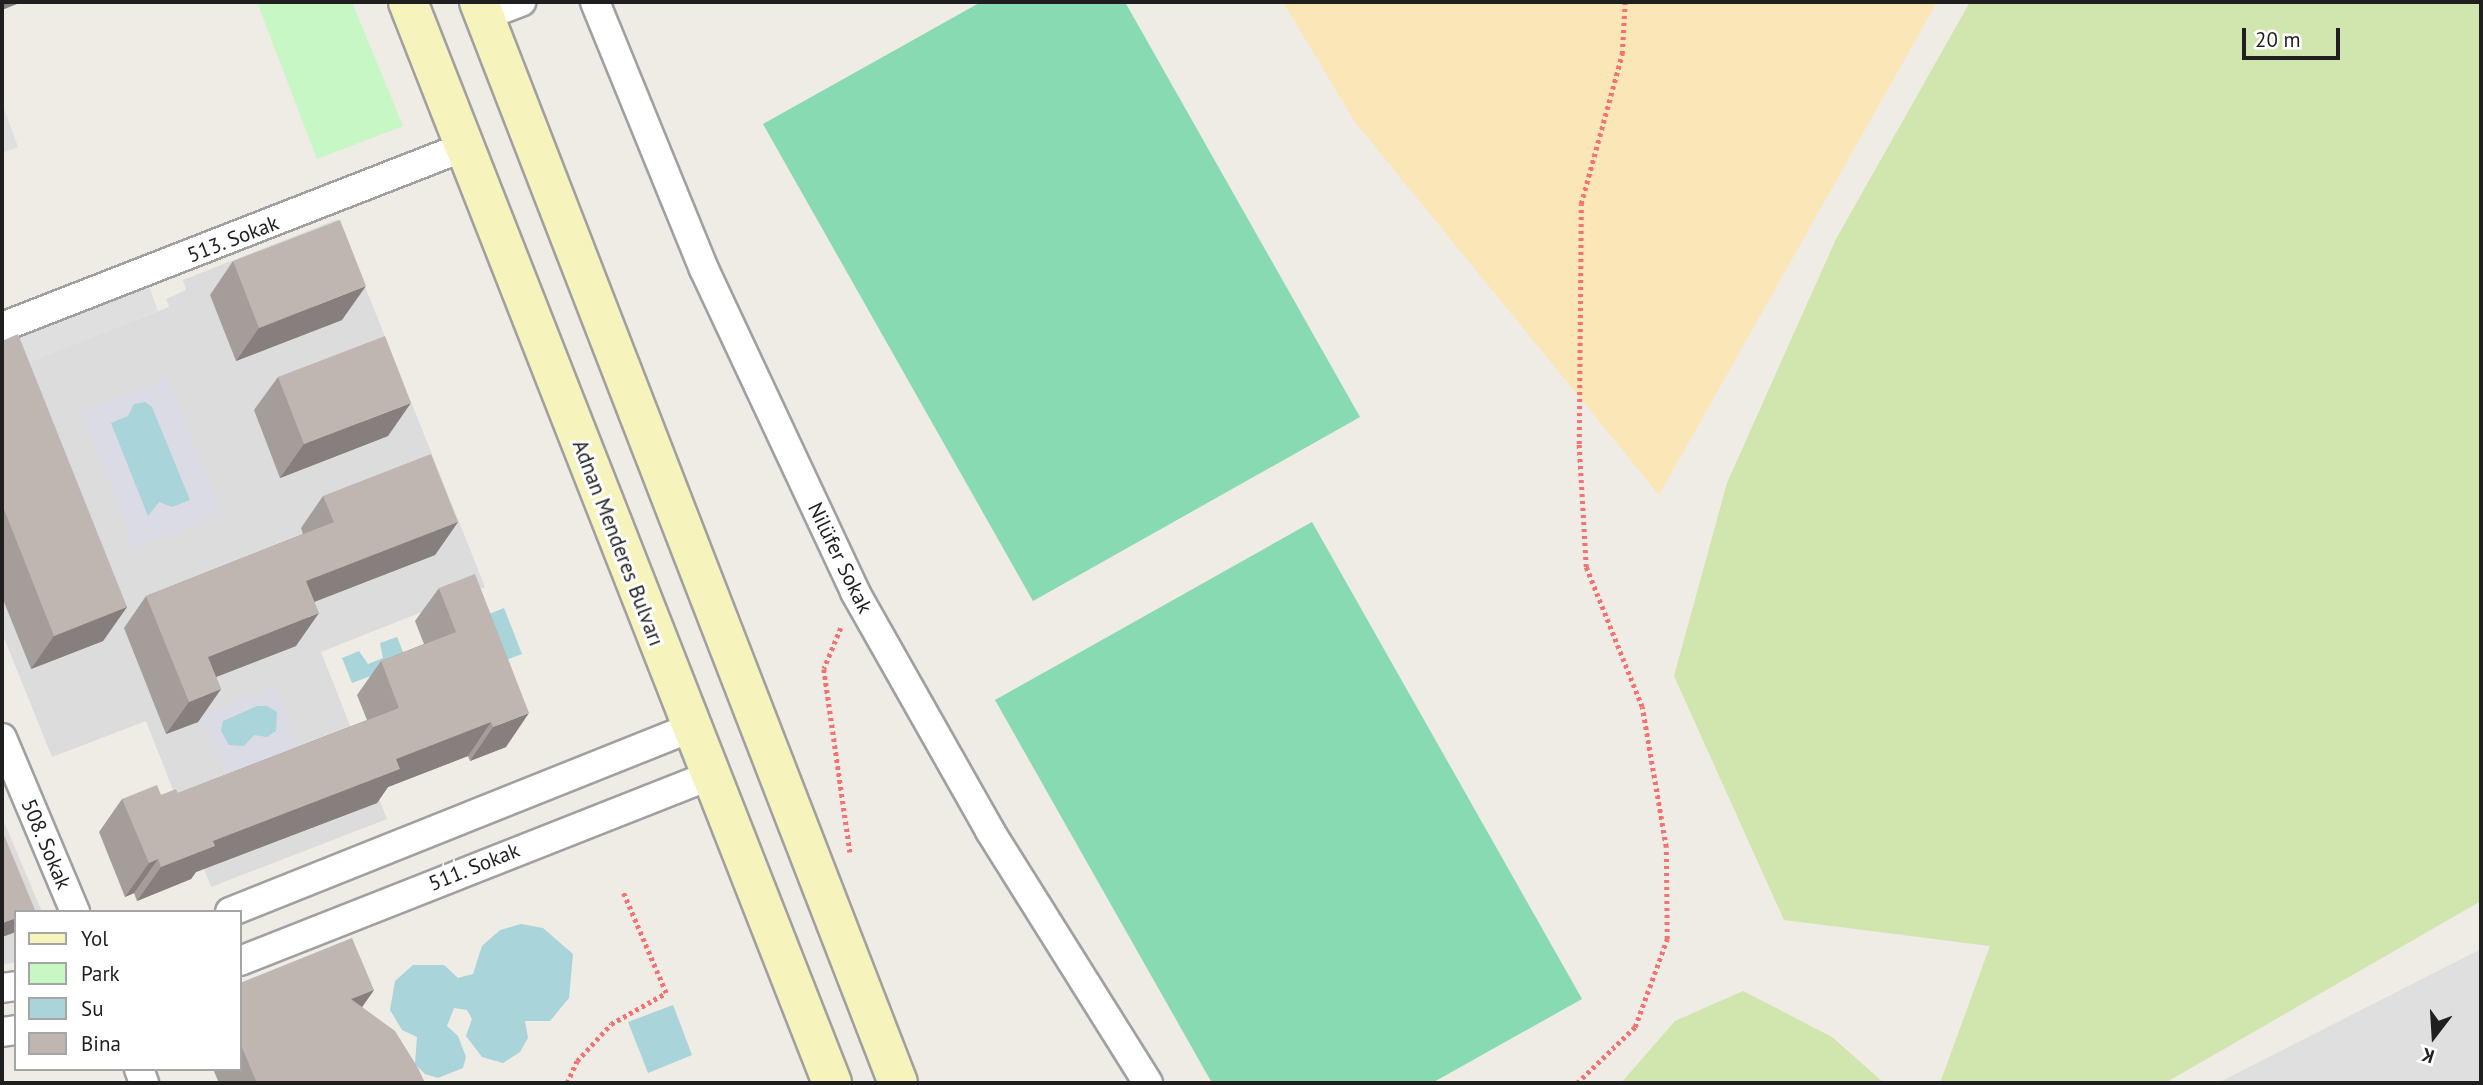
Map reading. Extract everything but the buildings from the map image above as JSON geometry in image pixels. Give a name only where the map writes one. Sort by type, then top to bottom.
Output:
[{"type":"main road","name":"Adnan Menderes Bulvarı","points":[[408,2],[690,728],[832,1083]]},
{"type":"main road","points":[[482,9],[898,1083]]},
{"type":"street","points":[[482,9],[521,2]]},
{"type":"street","name":"Nilüfer Sokak","points":[[595,2],[704,270],[855,592],[990,831],[1148,1083]]},
{"type":"street","name":"513. Sokak","points":[[2,327],[464,147]]},
{"type":"street","points":[[235,910],[690,728]]},
{"type":"street","name":"508. Sokak","points":[[2,738],[74,910]]},
{"type":"street","name":"511. Sokak","points":[[242,960],[709,776]]},
{"type":"path","points":[[1577,1083],[1635,1027],[1667,939],[1666,847],[1642,707],[1586,567],[1579,444],[1581,204],[1622,54],[1625,2]]},
{"type":"path","points":[[850,858],[824,669],[855,592]]},
{"type":"path","points":[[567,1083],[577,1062],[611,1024],[666,993],[623,892]]},
{"type":"shaded area","points":[[2,103],[18,147],[2,153]]},
{"type":"shaded area","points":[[338,219],[485,587],[321,652],[387,819],[211,887],[146,721],[52,757],[2,633],[2,355],[8,370],[169,307],[166,299],[186,290],[183,280]]},
{"type":"shaded area","points":[[148,283],[158,311],[8,371],[2,339]]},
{"type":"shaded area","points":[[168,378],[222,514],[135,548],[81,412]],"holes":[[[152,407],[189,499],[159,502],[152,511],[112,423]]]},
{"type":"shaded area","points":[[276,686],[304,756],[229,785],[201,715]],"holes":[[[257,706],[262,736],[254,735],[248,742],[223,721]]]},
{"type":"shaded area","points":[[2,817],[41,910],[14,910],[14,962],[2,965]]},
{"type":"shaded area","points":[[2481,949],[2481,1083],[2218,1083]]},
{"type":"green space","points":[[257,2],[352,2],[403,126],[317,159]]},
{"type":"green space","points":[[981,2],[1125,2],[1360,417],[1033,601],[763,124]]},
{"type":"green space","points":[[1970,2],[2481,2],[2481,901],[2165,1083],[1940,1083],[1990,946],[1784,920],[1674,676],[1727,483],[1836,239]]},
{"type":"green space","points":[[1312,522],[1582,999],[1432,1083],[1212,1083],[995,700]]},
{"type":"green space","points":[[1743,991],[1832,1037],[1884,1083],[1621,1083],[1675,1021]]},
{"type":"sand","points":[[1283,2],[1937,2],[1659,495],[1355,122]]},
{"type":"water","points":[[145,402],[152,407],[190,500],[172,507],[159,502],[148,516],[111,423],[128,416],[134,404]]},
{"type":"water","points":[[504,608],[522,654],[501,662],[484,616]]},
{"type":"water","points":[[397,637],[407,662],[352,683],[342,658],[359,651],[368,664],[383,658],[380,643]]},
{"type":"water","points":[[257,706],[267,706],[277,712],[276,731],[267,737],[254,735],[244,746],[229,745],[221,731],[223,721]]},
{"type":"water","points":[[521,924],[543,928],[573,954],[569,998],[550,1021],[525,1021],[528,1038],[520,1052],[503,1063],[482,1057],[466,1036],[472,1019],[467,1010],[454,1008],[447,1026],[458,1036],[466,1057],[463,1068],[438,1078],[425,1074],[415,1064],[417,1037],[402,1030],[390,1010],[395,981],[413,965],[444,965],[458,978],[473,974],[482,946],[500,930]]},
{"type":"water","points":[[673,1005],[692,1055],[648,1073],[628,1022]]}]
